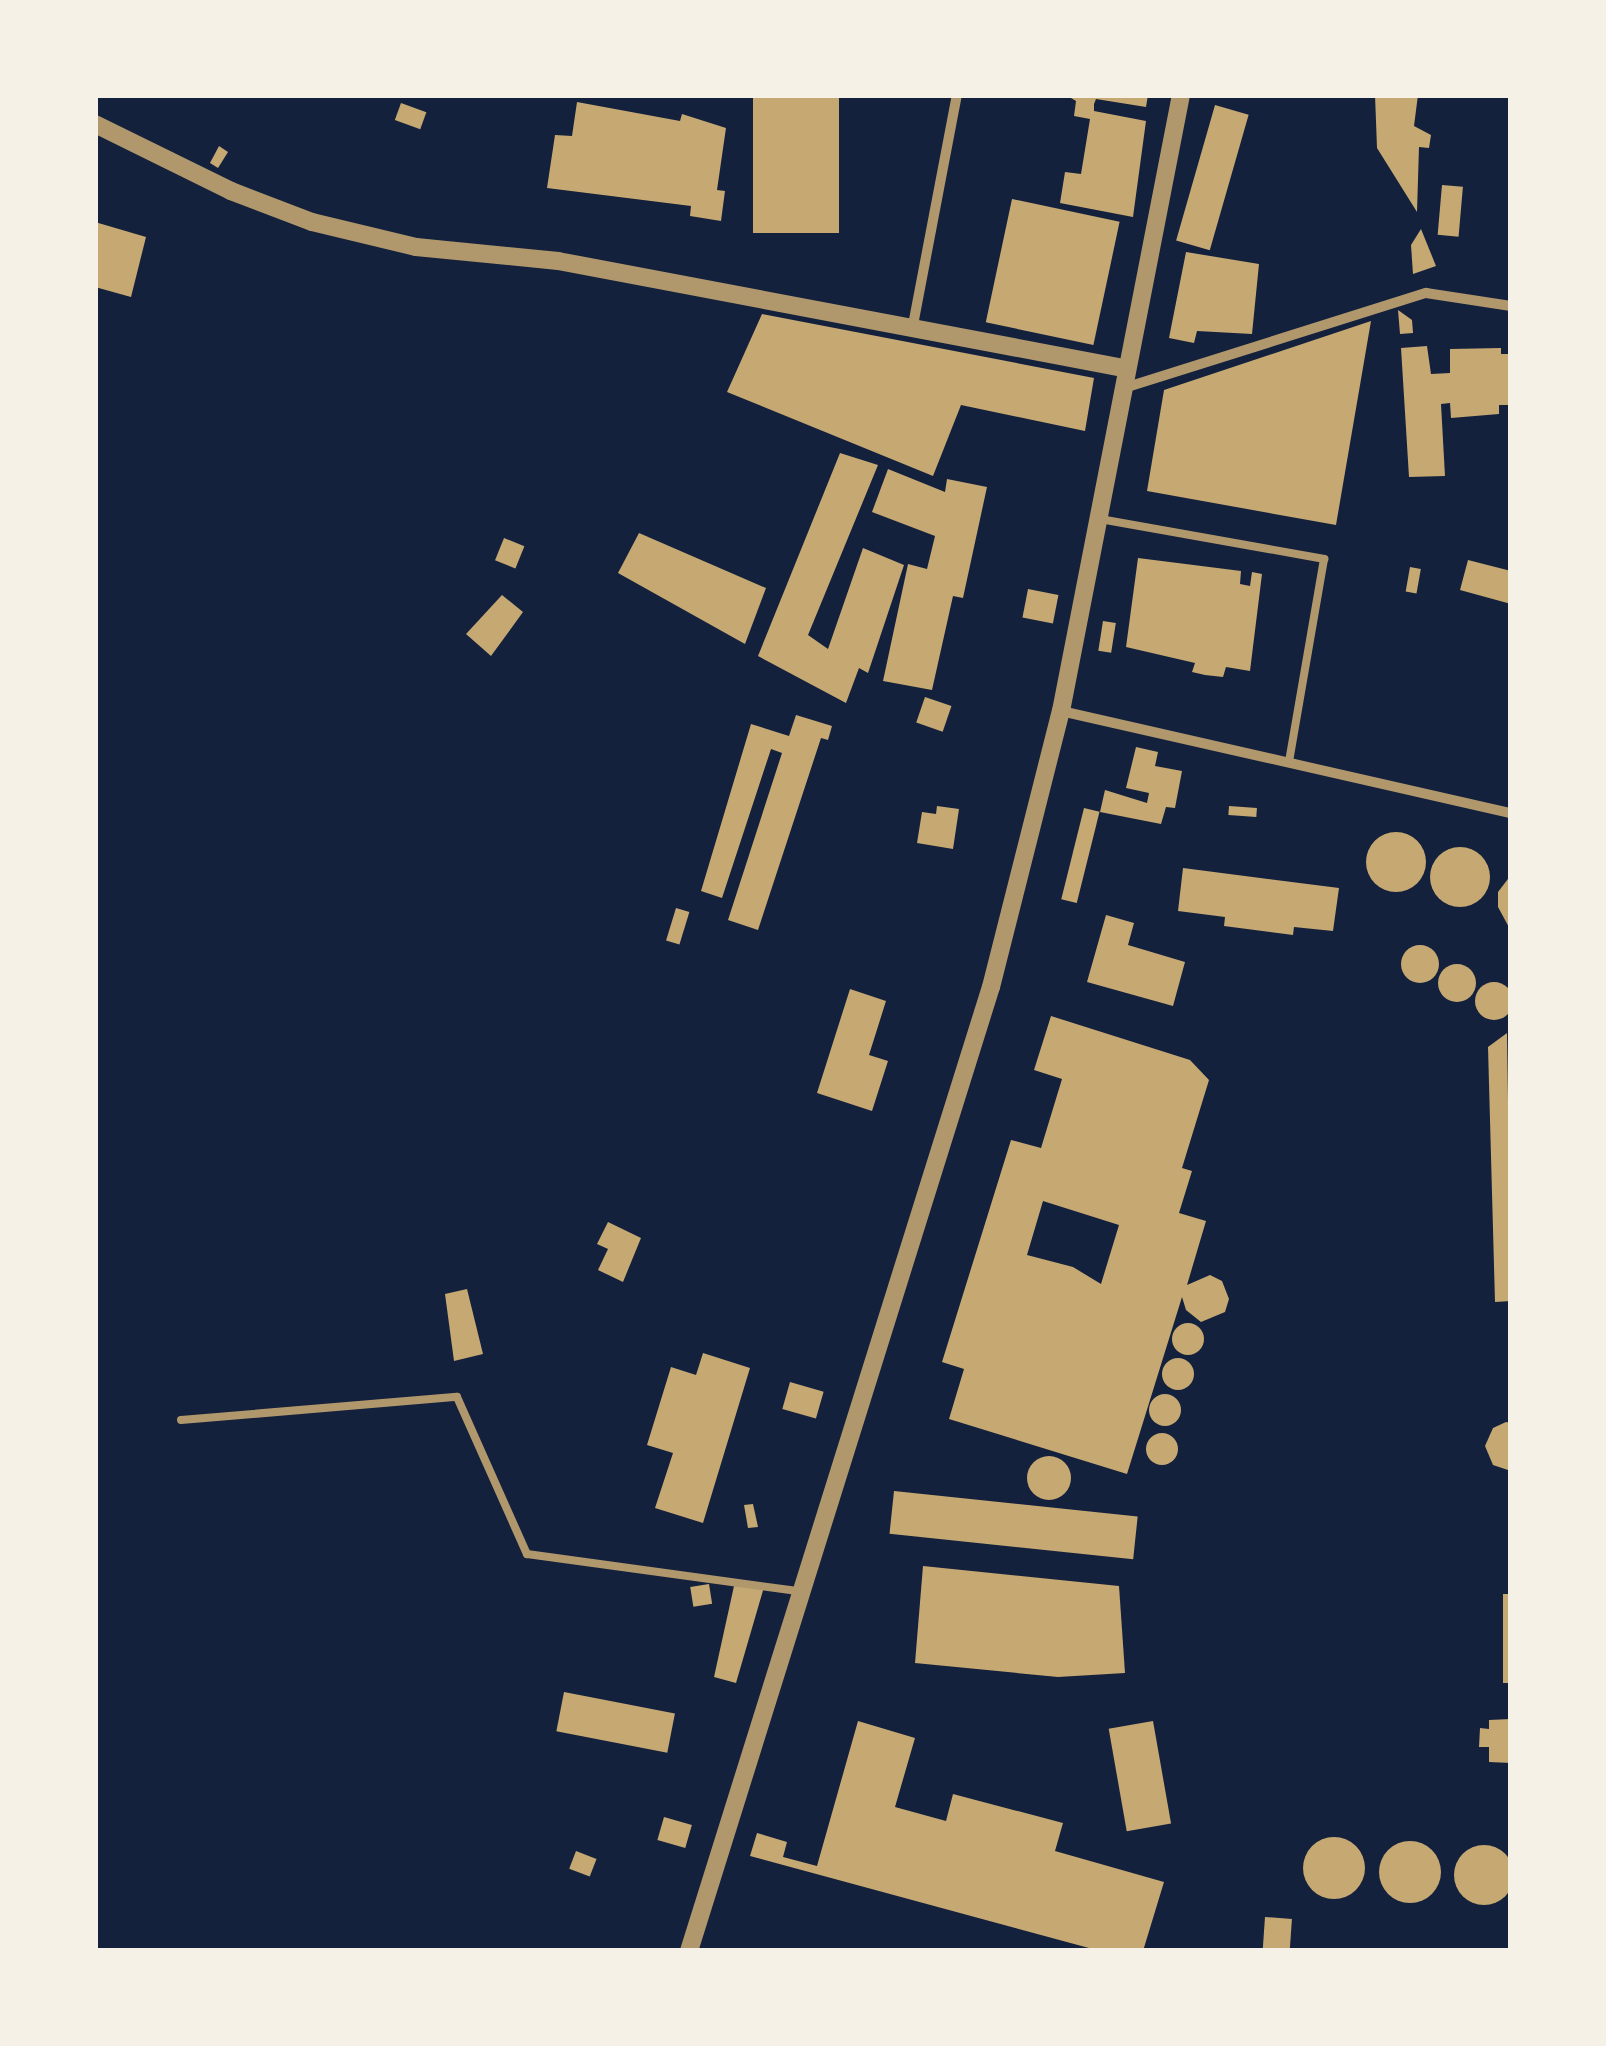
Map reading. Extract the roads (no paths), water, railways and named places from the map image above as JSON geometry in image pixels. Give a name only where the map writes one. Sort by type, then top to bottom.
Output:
[{"type":"street","points":[[912,325],[957,95]]},
{"type":"street","points":[[689,1951],[797,1591],[991,986],[1061,711],[1124,368],[1181,95]]},
{"type":"street","points":[[95,124],[231,191],[312,222],[416,248],[558,260],[1124,368]]},
{"type":"street","points":[[1120,389],[1426,293],[1511,306]]},
{"type":"street","points":[[1061,711],[1511,813]]},
{"type":"lane","points":[[1096,518],[1324,559],[1289,762]]},
{"type":"lane","points":[[181,1420],[457,1397],[527,1554],[797,1591]]}]
